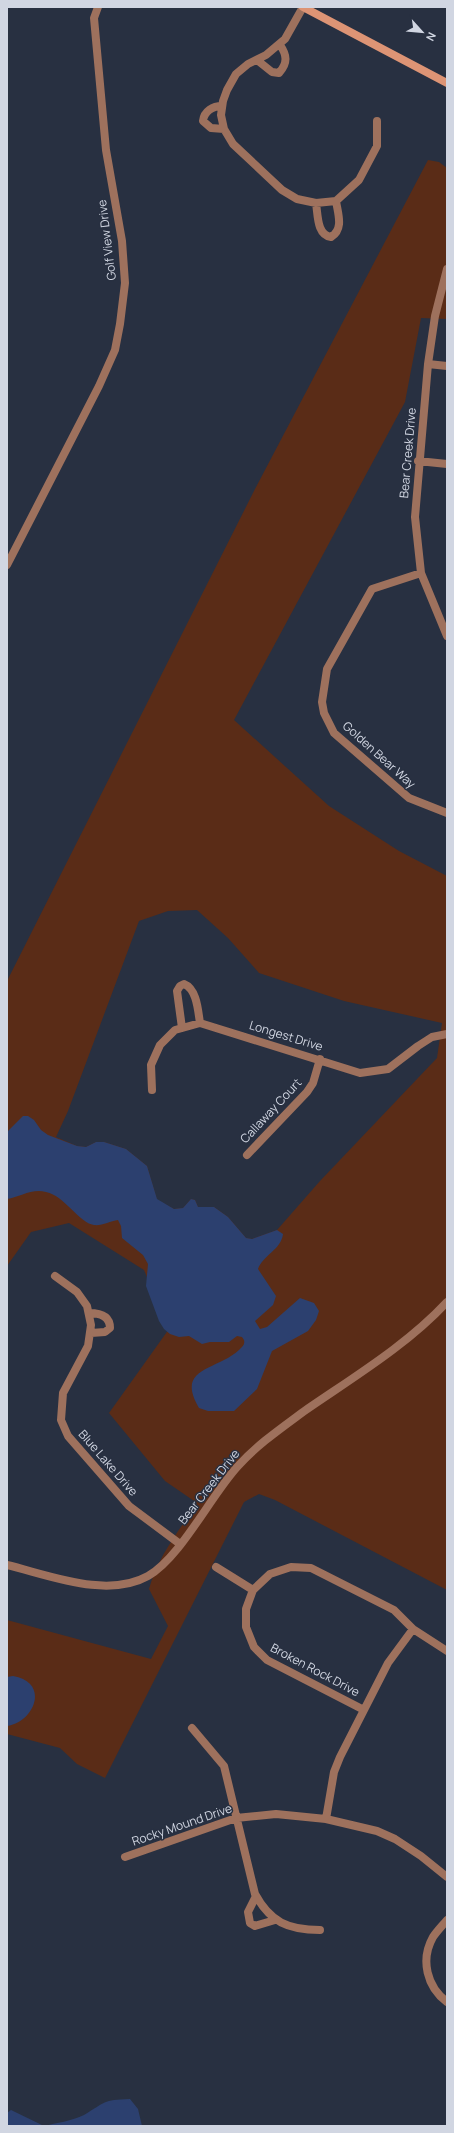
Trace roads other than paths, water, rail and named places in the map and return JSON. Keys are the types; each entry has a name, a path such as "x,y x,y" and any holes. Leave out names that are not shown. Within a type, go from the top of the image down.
{"street":[{"name":"Golf View Drive","path":"7,565 99,386 115,350 120,324 125,284 122,240 105,142 94,18 98,7"},
{"path":"377,121 377,146 359,180 336,200 316,203 297,199 282,190 233,144 224,129 221,115 227,90 236,74 248,64 280,45 303,7 447,83"},
{"path":"257,60 272,72 279,73 286,63 285,53 280,45"},
{"path":"222,106 208,110 203,121 211,128 224,129"},
{"path":"316,203 321,232 325,236 331,237 337,233 340,227 336,200"},
{"name":"Bear Creek Drive","path":"447,269 435,316 428,364 418,461 415,517 422,573 447,636"},
{"path":"428,364 447,366"},
{"path":"418,461 447,464"},
{"name":"Golden Bear Way","path":"422,573 372,589 327,669 322,702 334,734 409,798 447,813"},
{"path":"152,1090 151,1065 154,1054 160,1044 175,1030 200,1023 194,994 188,986 184,984 180,986 177,991 182,1028"},
{"name":"Longest Drive","path":"200,1023 320,1059 360,1073 388,1069 432,1037 447,1034"},
{"name":"Callaway Court","path":"247,1155 307,1092 313,1084 320,1059"},
{"name":"Blue Lake Drive","path":"55,1276 77,1292 87,1306 91,1333 88,1346 63,1393 61,1420 68,1436 129,1506 180,1544"},
{"name":"Bear Creek Drive","path":"7,1565 94,1586 122,1585 148,1576 168,1559 237,1466 268,1437 411,1336 447,1302"},
{"path":"89,1313 98,1313 107,1318 110,1323 110,1328 105,1332 91,1333"},
{"name":"Broken Rock Drive","path":"364,1710 267,1660 254,1646 246,1627 246,1609 253,1590 270,1574 291,1567 311,1568 394,1610 413,1629 447,1651"},
{"path":"216,1568 253,1590"},
{"path":"326,1819 334,1772 388,1663 413,1629"},
{"path":"192,1728 224,1766 256,1896 264,1910 275,1920 301,1930 320,1930"},
{"name":"Rocky Mound Drive","path":"125,1857 236,1818 276,1814 326,1819 377,1831 395,1839 421,1856 447,1877"},
{"path":"256,1896 248,1912 250,1922 255,1926 275,1920"},
{"path":"447,1920 433,1936 429,1946 427,1968 428,1977 434,1989 438,1995 447,2002"}],"water":[{"path":"23,1116 28,1116 34,1120 41,1130 48,1135 77,1146 86,1147 96,1142 104,1142 126,1149 147,1166 157,1199 174,1209 183,1208 191,1199 195,1200 198,1207 214,1207 228,1217 246,1238 252,1239 277,1230 283,1234 282,1240 260,1264 258,1269 276,1296 273,1305 255,1321 260,1329 267,1327 300,1298 314,1303 319,1311 316,1320 308,1331 272,1351 257,1389 234,1411 208,1411 199,1408 193,1395 192,1385 195,1377 201,1372 230,1357 239,1350 244,1344 244,1340 242,1337 237,1336 229,1342 210,1342 202,1344 189,1336 179,1337 170,1334 164,1329 159,1321 146,1286 148,1264 143,1255 122,1238 121,1226 118,1220 97,1225 88,1223 53,1194 41,1191 31,1192 7,1199 7,1132"},
{"path":"13,1676 25,1680 32,1686 35,1693 34,1702 31,1710 25,1717 17,1723 7,1726 7,1677"},
{"path":"130,2099 138,2109 142,2126 44,2126 79,2117 105,2102"},
{"path":"11,2110 44,2126 7,2126 7,2113"}]}
